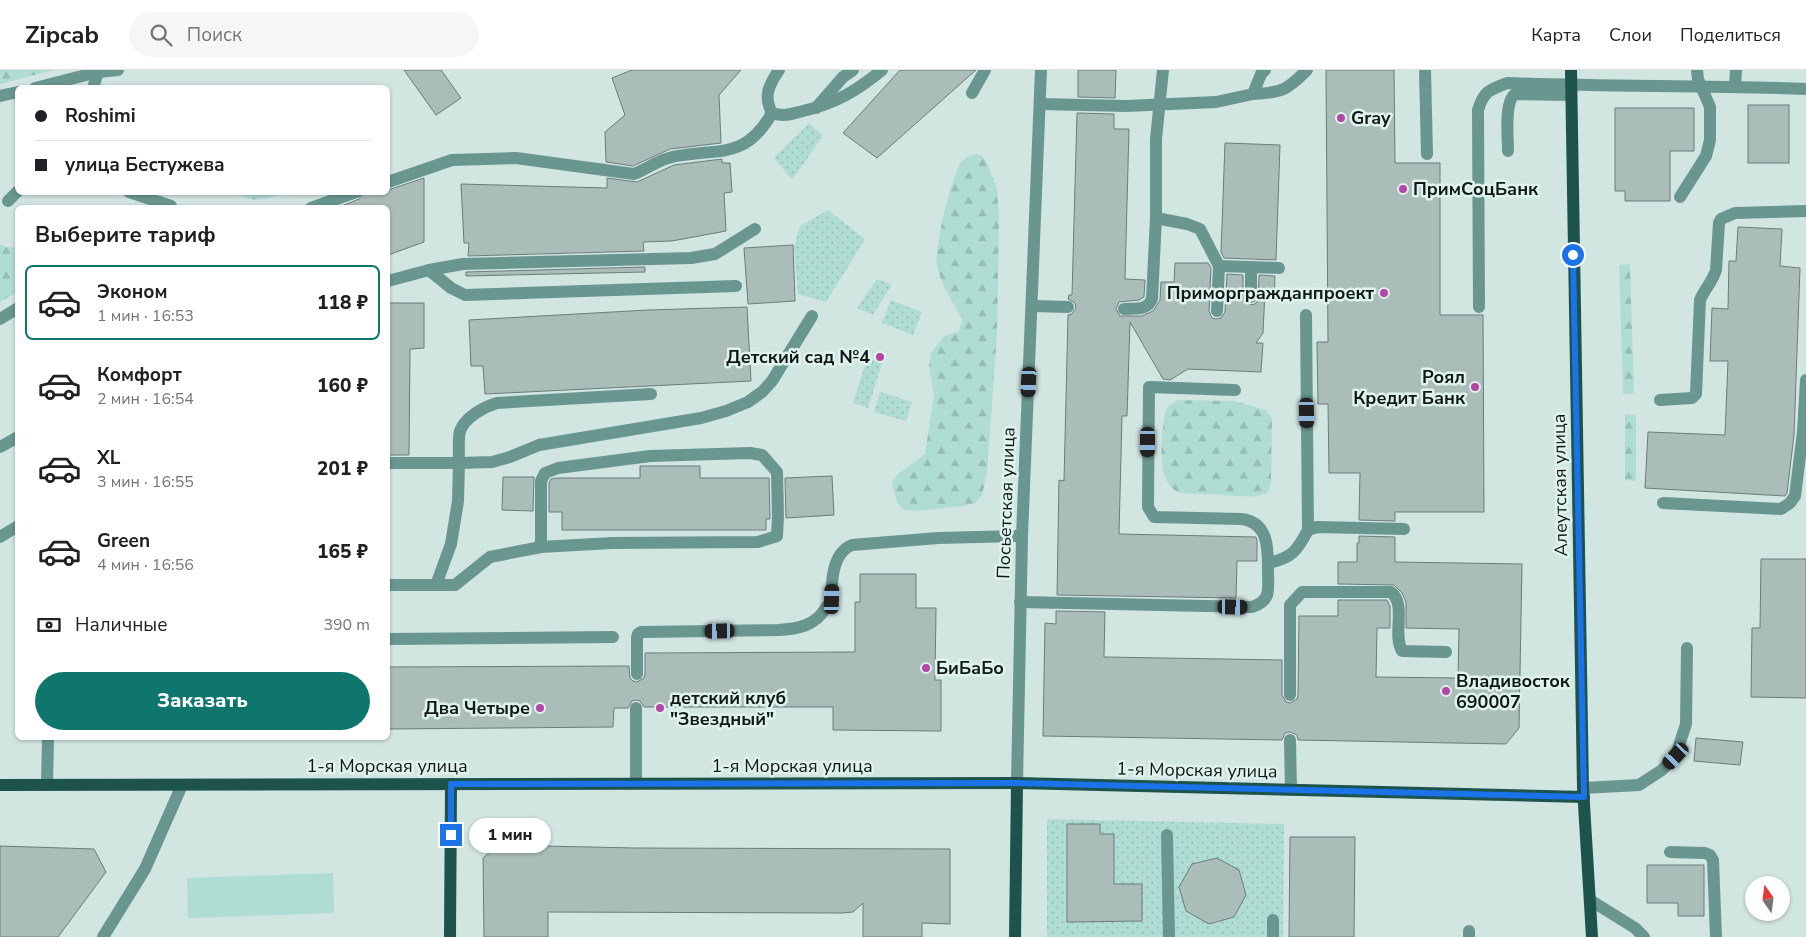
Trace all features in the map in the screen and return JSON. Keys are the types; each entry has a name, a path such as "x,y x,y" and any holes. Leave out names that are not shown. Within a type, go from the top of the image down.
{"main road":[{"name":"Алеутская улица","path":"1571,70 1584,792 1592,937"},
{"name":"1-я Морская улица","path":"0,785 1016,783 1291,790 1584,792"},
{"name":"Посьетская улица","path":"1015,937 1016,783"},
{"path":"450,937 451,784"}],"street":[{"path":"47,85 98,72 118,70"},
{"path":"779,70 767,93 767,103 772,112 782,116 834,103 882,70"},
{"path":"816,108 843,77 854,70"},
{"path":"972,94 985,70"},
{"name":"Посьетская улица","path":"1016,783 1022,536 1042,70"},
{"path":"1124,308 1145,308 1149,306 1152,299 1156,218 1156,139 1163,70"},
{"path":"1254,94 1261,74 1265,70"},
{"path":"1040,104 1126,106 1216,102 1254,94 1277,93 1293,85 1307,70"},
{"path":"1425,70 1427,154"},
{"path":"1680,197 1706,156 1710,140 1710,107 1702,88 1698,70"},
{"path":"1735,86 1736,70"},
{"path":"94,85 98,72"},
{"path":"1479,306 1478,110 1482,99 1488,90 1507,83 1570,90"},
{"path":"1508,151 1508,104 1515,94 1570,90 1735,86 1806,89"},
{"path":"0,96 15,93"},
{"path":"390,181 452,160 516,158 634,174 658,161 673,157 732,150 764,128 772,112"},
{"path":"8,201 15,194"},
{"path":"138,195 168,205"},
{"path":"319,205 347,195"},
{"path":"1660,400 1692,398 1696,394 1700,300 1705,288 1714,277 1716,270 1719,224 1721,219 1735,213 1806,211"},
{"path":"1156,218 1187,224 1200,230 1219,266 1217,311"},
{"path":"390,280 429,270 462,264 691,258 715,254 755,229"},
{"path":"1219,266 1279,268"},
{"path":"1251,268 1251,297"},
{"path":"429,270 452,288 465,294 736,286"},
{"path":"1033,306 1068,307"},
{"path":"0,319 15,310"},
{"path":"1268,564 1290,556 1299,547 1308,530 1306,315"},
{"path":"390,464 492,462 539,445 701,418 726,411 748,402 762,392 772,380 812,316"},
{"path":"1663,503 1781,508 1790,503 1794,496 1803,432 1806,380"},
{"path":"1020,602 1252,607 1262,602 1267,596 1268,544 1265,534 1254,523 1241,520 1154,517 1148,507 1149,387 1235,390"},
{"path":"436,585 451,544 458,501 460,431 470,419 487,406 497,403 651,394"},
{"path":"0,447 15,439"},
{"path":"390,585 455,585 490,557 542,547 612,543 758,542 769,540 777,536 777,472 762,455 750,453 650,456 558,468 545,473 541,481 542,547"},
{"path":"1308,530 1316,527 1404,529"},
{"path":"0,537 15,528"},
{"path":"637,674 637,638 641,632 778,630 795,629 813,623 823,613 832,599 832,576 838,557 846,548 852,545 938,538 1022,536"},
{"path":"1290,695 1290,605 1302,592 1390,592 1395,595 1398,602 1399,641 1402,651 1446,652"},
{"path":"390,639 612,638"},
{"path":"1584,792 1639,785 1662,770 1676,756 1686,724 1688,648"},
{"path":"636,708 636,783"},
{"path":"46,784 48,740"},
{"path":"1290,740 1291,790"},
{"path":"103,937 146,869 182,784"},
{"path":"1167,835 1169,937"},
{"path":"1670,852 1705,853 1710,855 1713,860 1716,937"},
{"path":"1590,900 1638,934"},
{"path":"1273,920 1273,937"}],"green space":[{"path":"0,70 54,70 0,84"},
{"path":"809,123 823,136 792,180 774,158"},
{"path":"976,154 982,156 987,163 997,189 999,221 997,334 987,472 982,495 975,503 916,511 904,510 897,503 892,482 899,473 925,454 934,395 929,367 931,353 944,336 959,331 962,320 944,286 937,265 938,244 944,214 952,184 960,164 967,157"},
{"path":"241,195 278,195 255,200"},
{"path":"828,210 865,239 826,302 798,294 794,247 800,226"},
{"path":"0,244 15,248 15,293 0,302"},
{"path":"1630,264 1634,393 1623,394 1619,265"},
{"path":"877,279 892,284 873,315 857,308"},
{"path":"891,300 922,312 913,335 882,323"},
{"path":"867,358 882,363 868,408 853,403"},
{"path":"880,392 912,402 906,421 874,412"},
{"path":"1178,400 1234,401 1266,410 1272,419 1271,482 1268,492 1257,496 1191,494 1176,491 1169,485 1162,464 1163,427 1167,407"},
{"path":"1625,414 1636,415 1636,481 1625,480"},
{"path":"1047,819 1284,824 1283,937 1047,937"},
{"path":"333,873 334,913 188,918 187,878"}],"building":[{"path":"404,70 441,70 461,98 436,115"},
{"path":"632,70 741,70 719,95 721,143 670,149 633,166 606,162 605,132 625,115 612,78"},
{"path":"900,70 976,70 877,158 843,133"},
{"path":"1078,70 1116,70 1115,98 1078,97"},
{"name":"Приморгражданпроект","path":"1326,70 1394,70 1395,163 1440,163 1440,315 1483,315 1484,512 1395,512 1395,521 1359,520 1360,473 1329,473 1328,404 1318,404 1317,342 1328,342"},
{"path":"1748,105 1789,105 1789,163 1748,163"},
{"path":"1615,108 1694,108 1694,151 1670,151 1670,201 1625,201 1625,191 1615,191"},
{"path":"1077,113 1114,114 1114,129 1129,129 1125,279 1145,280 1144,297 1139,300 1119,302 1116,309 1120,316 1142,316 1153,311 1160,300 1161,282 1174,282 1175,263 1208,263 1211,268 1209,311 1212,318 1216,319 1221,318 1225,312 1227,274 1243,275 1244,301 1251,305 1258,301 1259,275 1275,276 1274,298 1265,291 1263,333 1256,343 1263,343 1261,372 1188,369 1170,380 1163,379 1130,322 1127,416 1122,416 1119,534 1256,537 1257,561 1237,561 1236,598 1057,595 1059,480 1064,481 1068,315 1072,314 1076,308 1075,303 1068,299 1069,295 1072,295"},
{"path":"1225,143 1280,145 1276,260 1224,258 1221,252"},
{"path":"722,159 722,163 730,163 732,192 724,193 726,231 672,241 643,242 644,251 468,256 469,243 464,243 461,184 607,188 607,178 637,182 674,165"},
{"path":"424,178 424,242 390,254 390,205 344,205 359,199 362,195 390,195 390,189"},
{"path":"1738,227 1782,229 1780,266 1800,268 1794,435 1787,493 1785,496 1645,488 1648,432 1725,435 1728,361 1710,361 1712,308 1728,309 1729,261 1736,261"},
{"path":"793,245 795,301 748,304 744,248"},
{"path":"645,267 645,272 466,276 466,272"},
{"path":"390,303 424,303 424,348 410,349 409,455 390,455"},
{"path":"747,307 751,381 485,394 483,366 471,366 469,320 648,310"},
{"path":"640,466 700,466 700,478 769,478 770,519 766,519 766,530 562,530 562,512 549,512 549,483 551,479 640,478"},
{"path":"832,476 834,515 786,518 785,478"},
{"path":"503,477 534,477 533,511 502,510"},
{"path":"1359,536 1395,537 1395,562 1522,564 1519,728 1506,744 1298,740 1297,735 1290,732 1285,733 1282,740 1043,736 1045,623 1056,624 1056,611 1105,612 1104,657 1282,660 1282,695 1286,702 1290,703 1297,699 1298,695 1299,616 1338,616 1338,600 1387,600 1390,606 1390,628 1377,628 1376,677 1458,678 1459,629 1406,628 1406,602 1402,593 1394,585 1338,584 1338,562 1357,562"},
{"path":"1761,559 1806,559 1806,698 1751,697 1752,628 1760,628"},
{"path":"860,574 916,574 916,608 936,608 935,680 941,680 941,731 833,730 833,707 644,707 640,701 636,700 632,701 628,708 614,708 613,727 390,729 390,667 629,666 630,678 637,682 644,678 645,653 855,652 855,602 860,602"},
{"path":"1696,738 1743,742 1740,765 1694,761"},
{"path":"1067,824 1100,824 1100,834 1114,834 1114,884 1142,884 1142,921 1067,922"},
{"path":"1290,837 1355,837 1354,937 1289,937"},
{"path":"498,845 635,848 950,849 950,924 922,923 922,937 863,937 863,903 853,912 842,913 548,912 548,937 484,937 483,858"},
{"path":"0,846 94,849 106,872 58,937 0,937"},
{"path":"1217,858 1239,870 1246,895 1234,917 1209,924 1186,911 1179,887 1192,864"},
{"path":"1647,865 1704,865 1704,916 1678,916 1678,903 1647,903"}],"place":[{"name":"Gray","path":"1341,118"},
{"name":"ПримСоцБанк","path":"1403,189"},
{"name":"Приморгражданпроект","path":"1384,293"},
{"name":"Детский сад №4","path":"880,357"},
{"name":"Роял Кредит Банк","path":"1475,387"},
{"name":"БиБаБо","path":"926,668"},
{"name":"Владивосток 690007","path":"1446,691"},
{"name":"Два Четыре","path":"540,708"},
{"name":"детский клуб \"Звездный\"","path":"660,708"}],"route":[{"path":"451,835 451,784 1016,783 1584,797 1573,255"}]}
